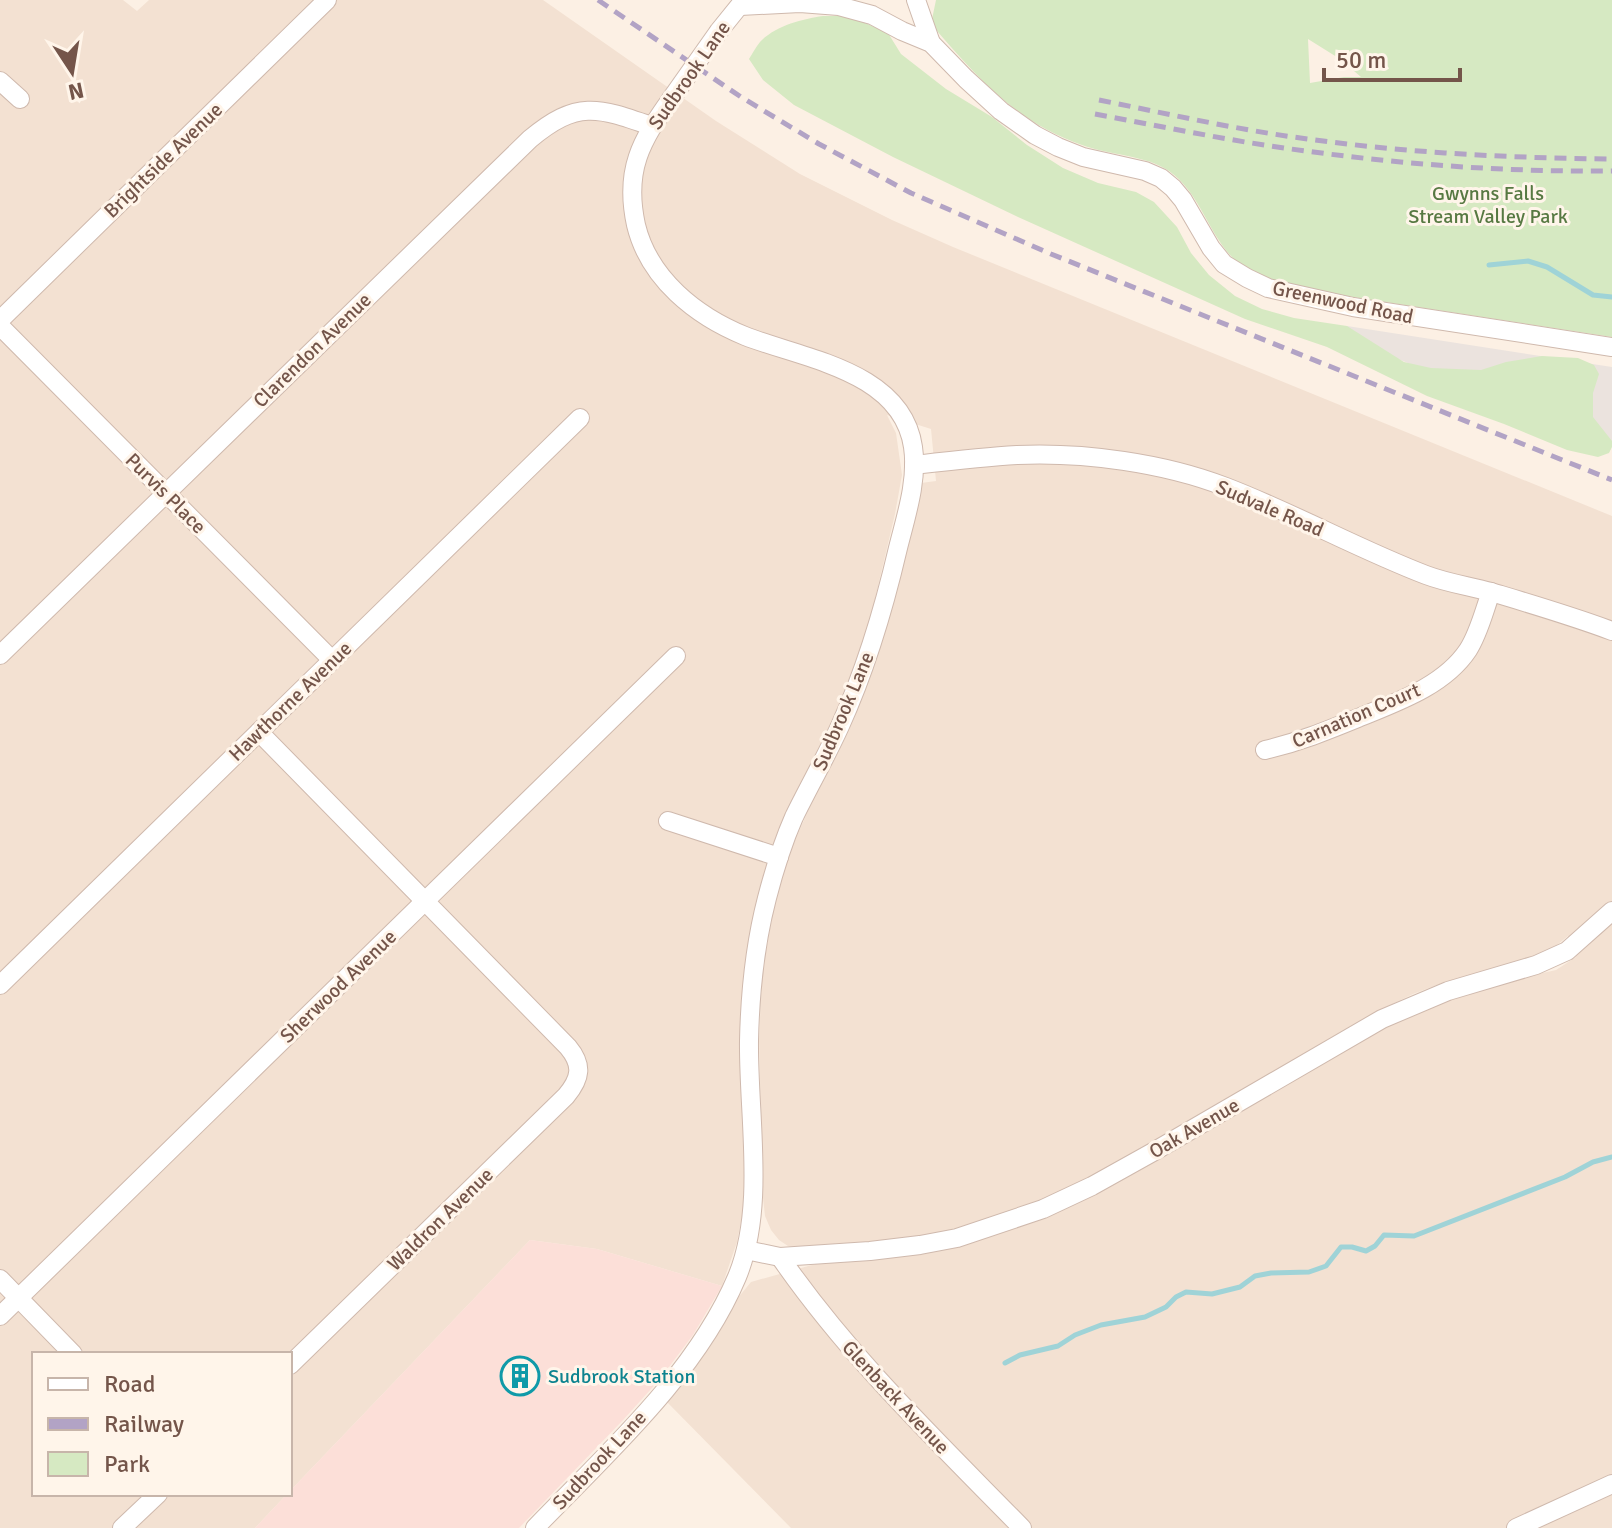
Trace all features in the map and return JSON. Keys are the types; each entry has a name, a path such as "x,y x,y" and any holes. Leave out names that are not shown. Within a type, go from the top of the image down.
{"street":[{"name":"Brightside Avenue","path":"0,323 327,0"},
{"path":"916,0 931,43"},
{"name":"Greenwood Road","path":"741,2 839,6 872,15 931,43 1001,111 1035,135 1083,157 1145,171 1161,178 1183,200 1224,264 1268,288 1353,307 1612,347"},
{"name":"Sudbrook Lane","path":"535,1528 688,1362 713,1326 738,1273 746,1250 752,1213 749,1042 753,971 765,907 793,819 842,722 867,656 906,519 914,465 913,443 907,423 897,406 880,391 833,366 744,335 690,305 671,288 655,267 637,229 633,207 635,163 641,145 651,126 741,2"},
{"path":"0,81 20,99"},
{"name":"Clarendon Avenue","path":"0,655 552,121 589,110 612,112 651,126"},
{"name":"Purvis Place","path":"0,323 332,660"},
{"name":"Hawthorne Avenue","path":"0,985 580,418"},
{"name":"Sudvale Road","path":"914,465 1021,455 1114,461 1167,469 1223,485 1432,577 1558,612 1612,631"},
{"name":"Carnation Court","path":"1265,750 1299,742 1420,691 1450,670 1467,651 1479,628 1491,592"},
{"name":"Sherwood Avenue","path":"0,1316 676,656"},
{"path":"259,732 426,901"},
{"path":"668,821 779,857"},
{"name":"Waldron Avenue","path":"292,1363 566,1096 578,1077 575,1055 426,901"},
{"name":"Oak Avenue","path":"746,1250 780,1257 920,1245 957,1238 1043,1209 1153,1152 1382,1019 1438,995 1536,965 1567,951 1612,911"},
{"name":"Glenback Avenue","path":"780,1257 802,1290 884,1387 1022,1528"},
{"path":"0,1279 71,1352"},
{"path":"1516,1528 1612,1484"},
{"path":"122,1528 156,1496"}],"shaded area":[{"path":"0,0 123,0 137,11 149,0 543,0 716,121 800,174 892,220 1612,516 1612,1528 791,1528 666,1401 706,1351 737,1299 751,1282 819,1263 922,1254 960,1246 1052,1214 1419,1009 1482,987 1556,970 1576,957 1568,936 1529,961 1445,982 1413,994 1376,1012 1089,1179 1039,1201 954,1229 917,1237 801,1248 788,1246 779,1240 765,1216 763,1198 759,1041 762,972 776,896 787,858 822,780 921,483 936,481 931,429 887,415 896,433 902,475 871,616 855,665 752,926 744,970 742,1009 743,1211 737,1242 722,1286 597,1249 530,1240 292,1489 292,1352 32,1352 32,1496 285,1496 255,1528 0,1528"},
{"path":"1347,326 1612,367 1612,445 1331,332"},
{"path":"530,1240 597,1249 722,1286 693,1335 660,1379 519,1528 255,1528 285,1496 292,1496 292,1489"}],"green space":[{"name":"Gwynns Falls Stream Valley Park","path":"936,0 1612,0 1612,337 1301,289 1254,272 1230,255 1188,189 1169,171 1138,158 1082,145 1036,124 981,79 931,24","holes":["1308,39 1361,77 1310,83"]},
{"path":"823,16 849,16 888,33 901,54 946,89 992,117 1063,168 1098,183 1136,192 1154,202 1177,227 1191,253 1209,275 1235,296 1262,309 1294,318 1347,326 1404,362 1431,368 1481,370 1542,356 1578,358 1594,365 1599,374 1593,393 1593,417 1612,441 1609,453 1598,457 1567,450 1427,396 1327,347 1245,319 1018,217 794,105 763,80 749,59 760,42 773,32 798,21"}],"waterway":[{"path":"1489,265 1528,261 1547,267 1593,295 1612,297"},
{"path":"1005,1363 1020,1355 1058,1346 1075,1335 1101,1325 1145,1317 1186,1292 1212,1294 1240,1287 1255,1276 1309,1272 1326,1266 1341,1247 1366,1251 1384,1235 1414,1236 1612,1157"}],"railway":[{"path":"598,0 741,97 819,144 911,193 1051,254 1612,480"},
{"path":"1099,100 1256,131 1346,144 1460,154 1612,159"},
{"path":"1095,114 1253,143 1382,160 1497,169 1612,171"}],"place":[{"name":"Sudbrook Station","path":"520,1376"}]}
